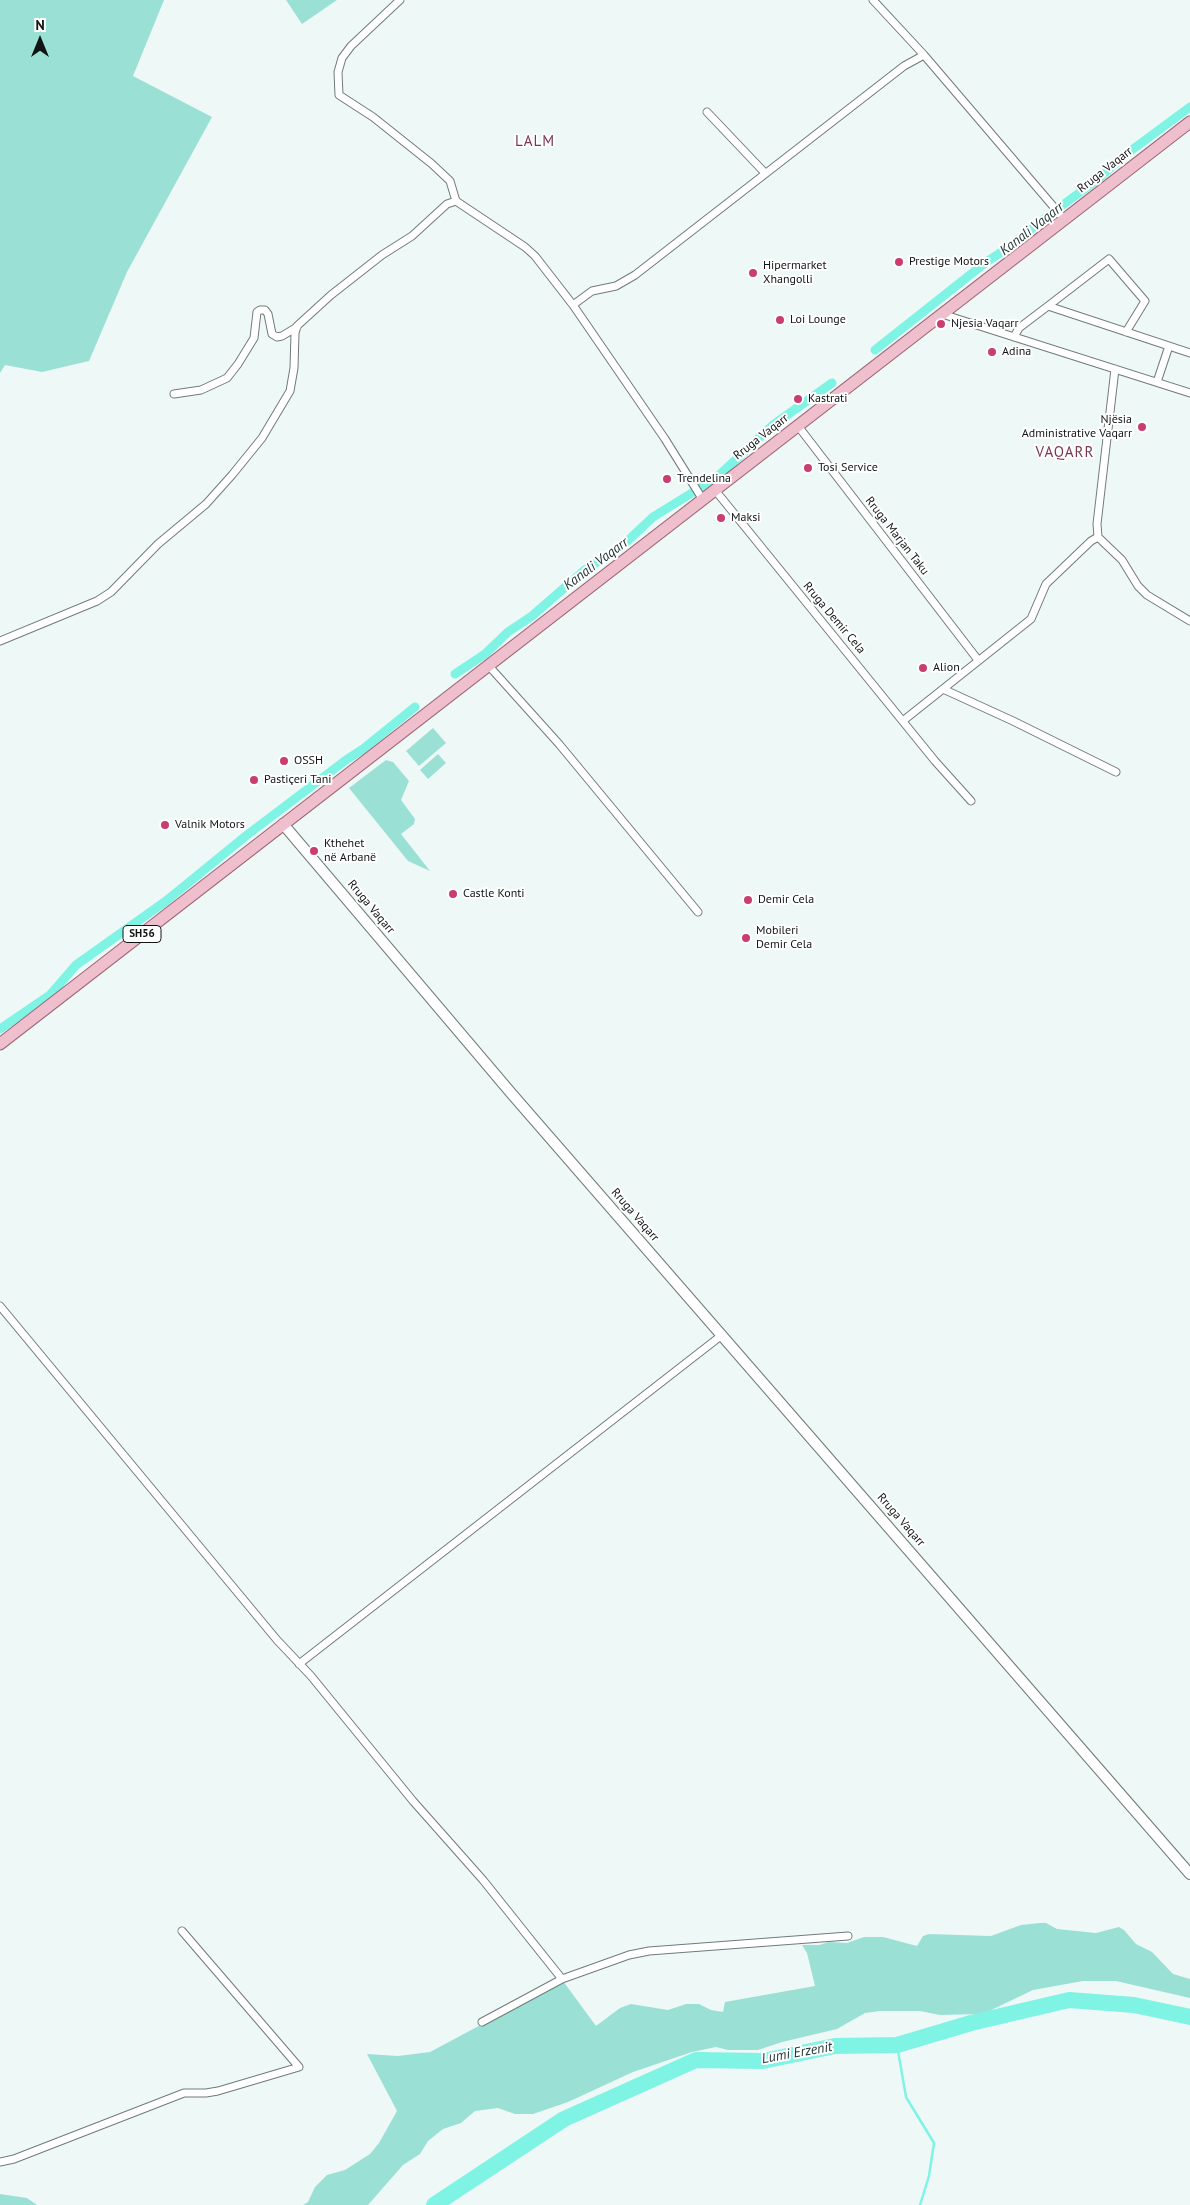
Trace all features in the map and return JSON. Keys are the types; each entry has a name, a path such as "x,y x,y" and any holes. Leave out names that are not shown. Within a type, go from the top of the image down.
{"main road":[{"name":"Rruga Vaqarr","path":"1190,122 1061,216 942,314 716,490 701,496 283,824 498,1077 1190,1874"},
{"name":"SH56","path":"0,1044 283,824"}],"street":[{"path":"400,0 351,46 342,58 338,72 340,95 373,117 432,164 450,181 456,201 525,247 535,256 573,305 665,439 701,496"},
{"path":"873,0 924,55 1061,216"},
{"path":"573,305 592,291 616,286 635,275 904,66 924,55"},
{"path":"707,112 765,173"},
{"path":"174,394 201,390 227,378 254,338 257,312 265,310 268,314 272,334 277,337 282,336 297,326 331,295 382,255 412,236 447,204 456,201"},
{"path":"1014,337 1019,328 1109,259 1145,301 1126,332"},
{"path":"1048,306 1190,353"},
{"path":"942,314 1190,393"},
{"path":"0,641 90,604 111,592 158,544 220,488 262,438 290,391 294,368 297,326"},
{"path":"1157,382 1169,346"},
{"path":"1115,369 1097,524 1098,537 1122,560 1138,586 1147,595 1190,621"},
{"name":"Rruga Marjan Taku","path":"798,426 978,660"},
{"name":"Rruga Demir Cela","path":"716,490 904,720 935,761 971,801"},
{"path":"904,720 1031,619 1046,584 1091,541 1098,537"},
{"path":"488,665 559,744 698,912"},
{"path":"942,689 1013,721 1116,772"},
{"path":"0,1306 277,1640 483,1880 562,1979"},
{"path":"299,1664 722,1335"},
{"path":"0,2162 14,2159 184,2093 218,2091 299,2067 182,1931"},
{"path":"482,2022 562,1979 629,1955 649,1951 848,1936"}],"green space":[{"path":"0,0 164,0 133,76 212,117 127,272 89,361 42,372 5,365 0,373"},
{"path":"286,0 337,0 302,24"},
{"path":"433,728 446,743 419,766 406,751"},
{"path":"438,754 446,763 428,779 420,770"},
{"path":"386,760 393,762 409,781 401,800 415,819 414,824 401,834 430,871 408,861 349,788"},
{"path":"1046,1923 1057,1929 1096,1933 1119,1927 1136,1944 1152,1952 1173,1974 1190,1979 1190,1998 1116,1981 1083,1981 1033,1990 983,2014 940,2015 920,2011 880,2011 865,2013 837,2029 782,2042 758,2050 728,2050 716,2047 692,2052 633,2072 568,2102 533,2114 515,2114 498,2108 475,2111 461,2123 443,2129 428,2141 420,2154 403,2165 368,2205 303,2205 308,2202 315,2187 327,2175 345,2170 370,2154 379,2143 397,2111 367,2054 398,2056 430,2052 563,1981 596,2026 620,2008 631,2004 668,2010 686,2004 699,2004 711,2010 723,2012 725,2002 815,1986 807,1953 802,1945 819,1945 829,1942 847,1943 864,1937 883,1937 917,1946 923,1936 929,1934 991,1936 1021,1925"},
{"path":"0,2194 27,2198 37,2205 0,2205"}],"waterway":[{"name":"Kanali Vaqarr","path":"875,350 985,263 1012,245 1098,179 1125,155 1190,107"},
{"name":"Kanali Vaqarr","path":"455,674 485,654 508,632 532,616 586,569 620,548 653,517 716,478 773,425 832,383"},
{"path":"0,1029 50,995 76,965 166,901 247,835 363,749 415,707"},
{"name":"Lumi Erzenit","path":"434,2205 564,2119 696,2060 763,2061 835,2046 897,2045 971,2023 1069,2000 1134,2005 1190,2017"},
{"path":"897,2045 906,2097 934,2143 929,2176 920,2205"}],"place":[{"name":"Prestige Motors","path":"899,262"},
{"name":"Hipermarket Xhangolli","path":"753,273"},
{"name":"Loi Lounge","path":"780,320"},
{"name":"Njesia Vaqarr","path":"941,324"},
{"name":"Adina","path":"992,352"},
{"name":"Kastrati","path":"798,399"},
{"name":"Njësia Administrative Vaqarr","path":"1142,427"},
{"name":"Tosi Service","path":"808,468"},
{"name":"Trendelina","path":"667,479"},
{"name":"Maksi","path":"721,518"},
{"name":"Alion","path":"923,668"},
{"name":"OSSH","path":"284,761"},
{"name":"Pastiçeri Tani","path":"254,780"},
{"name":"Valnik Motors","path":"165,825"},
{"name":"Kthehet në Arbanë","path":"314,851"},
{"name":"Castle Konti","path":"453,894"},
{"name":"Demir Cela","path":"748,900"},
{"name":"Mobileri Demir Cela","path":"746,938"}],"district":[{"name":"LALM","path":"535,142"},
{"name":"VAQARR","path":"1065,453"}]}
